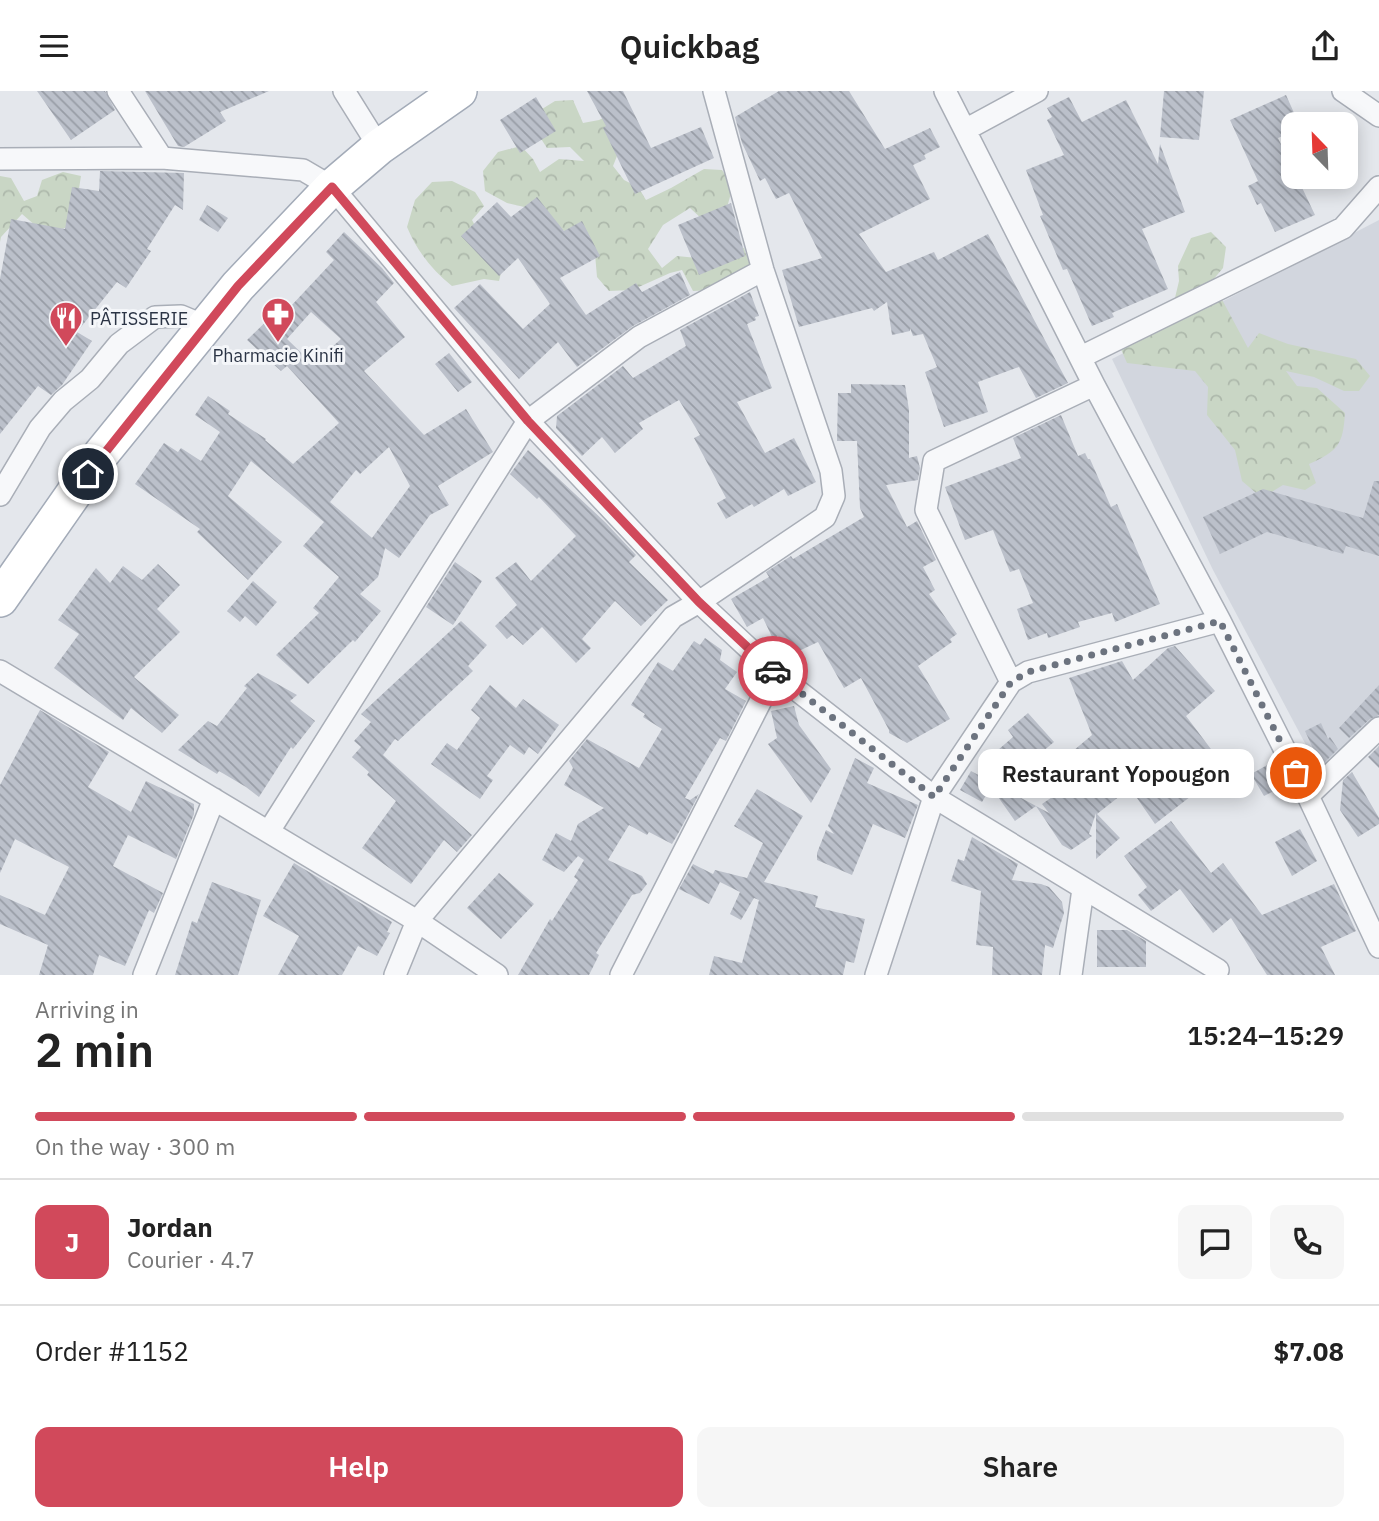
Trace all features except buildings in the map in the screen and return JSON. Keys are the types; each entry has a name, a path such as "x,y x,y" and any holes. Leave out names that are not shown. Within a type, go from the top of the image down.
{"main road":[{"path":"0,599 102,453 238,286 332,187 445,95"}],"street":[{"path":"118,91 162,158"},
{"path":"344,91 379,147"},
{"path":"395,975 417,921 673,617 825,517 834,496 831,471 763,269 714,91"},
{"path":"946,91 1094,385 1220,621 1308,796 1379,947"},
{"path":"965,130 1037,91"},
{"path":"1343,91 1379,117"},
{"path":"0,159 162,158 303,170 332,187 528,421 699,602 775,673 934,797 1218,969"},
{"path":"1081,357 1343,227 1379,187"},
{"path":"269,831 528,421 639,337 763,269"},
{"path":"0,495 40,428 63,401 90,379 119,344 156,317 181,316 205,326"},
{"path":"1011,682 926,510 934,461 1094,385"},
{"path":"876,975 934,797 1011,682 1028,672 1220,621"},
{"path":"0,671 417,921 497,975"},
{"path":"621,975 775,673"},
{"path":"1308,796 1379,728"},
{"path":"144,975 214,799"},
{"path":"1071,975 1083,889"}],"shaded area":[{"path":"1379,220 1379,720 1323,777 1213,570 1112,359"}],"green space":[{"path":"573,100 583,123 609,115 619,151 613,166 624,180 638,187 646,200 704,169 722,170 733,186 726,211 702,219 690,208 663,225 648,249 662,268 677,256 697,258 729,247 744,248 750,265 712,290 693,291 682,270 632,290 609,291 597,277 595,254 578,239 533,209 507,203 485,191 483,171 498,152 521,146 540,172 559,159 584,161 570,147 547,148 534,128 534,114 555,101"},
{"path":"63,172 81,176 73,226 44,233 22,214 1,237 0,242 0,176 11,178 24,201 37,196 42,180"},
{"path":"452,181 475,192 484,206 472,220 486,246 505,257 499,281 484,279 452,286 426,259 411,236 407,227 415,200 432,182"},
{"path":"1211,232 1226,247 1223,268 1212,281 1248,348 1259,333 1288,344 1356,359 1370,376 1359,391 1344,391 1314,377 1286,371 1297,386 1317,388 1345,413 1343,433 1337,446 1327,455 1309,464 1316,483 1305,490 1283,485 1262,498 1242,481 1235,450 1207,415 1208,387 1195,371 1127,363 1120,347 1174,302 1179,281 1178,266 1191,238"}],"way so far":[{"path":"773,671 934,797 1011,682 1028,672 1220,621 1296,773"}],"place":[{"name":"Pharmacie Kinifi","path":"278,344"},
{"name":"PÂTISSERIE","path":"66,348"},
{"name":"Restaurant Yopougon","path":"1296,773"}],"route":[{"path":"88,474 102,453 238,286 332,187 528,421 699,602 773,671"}]}
